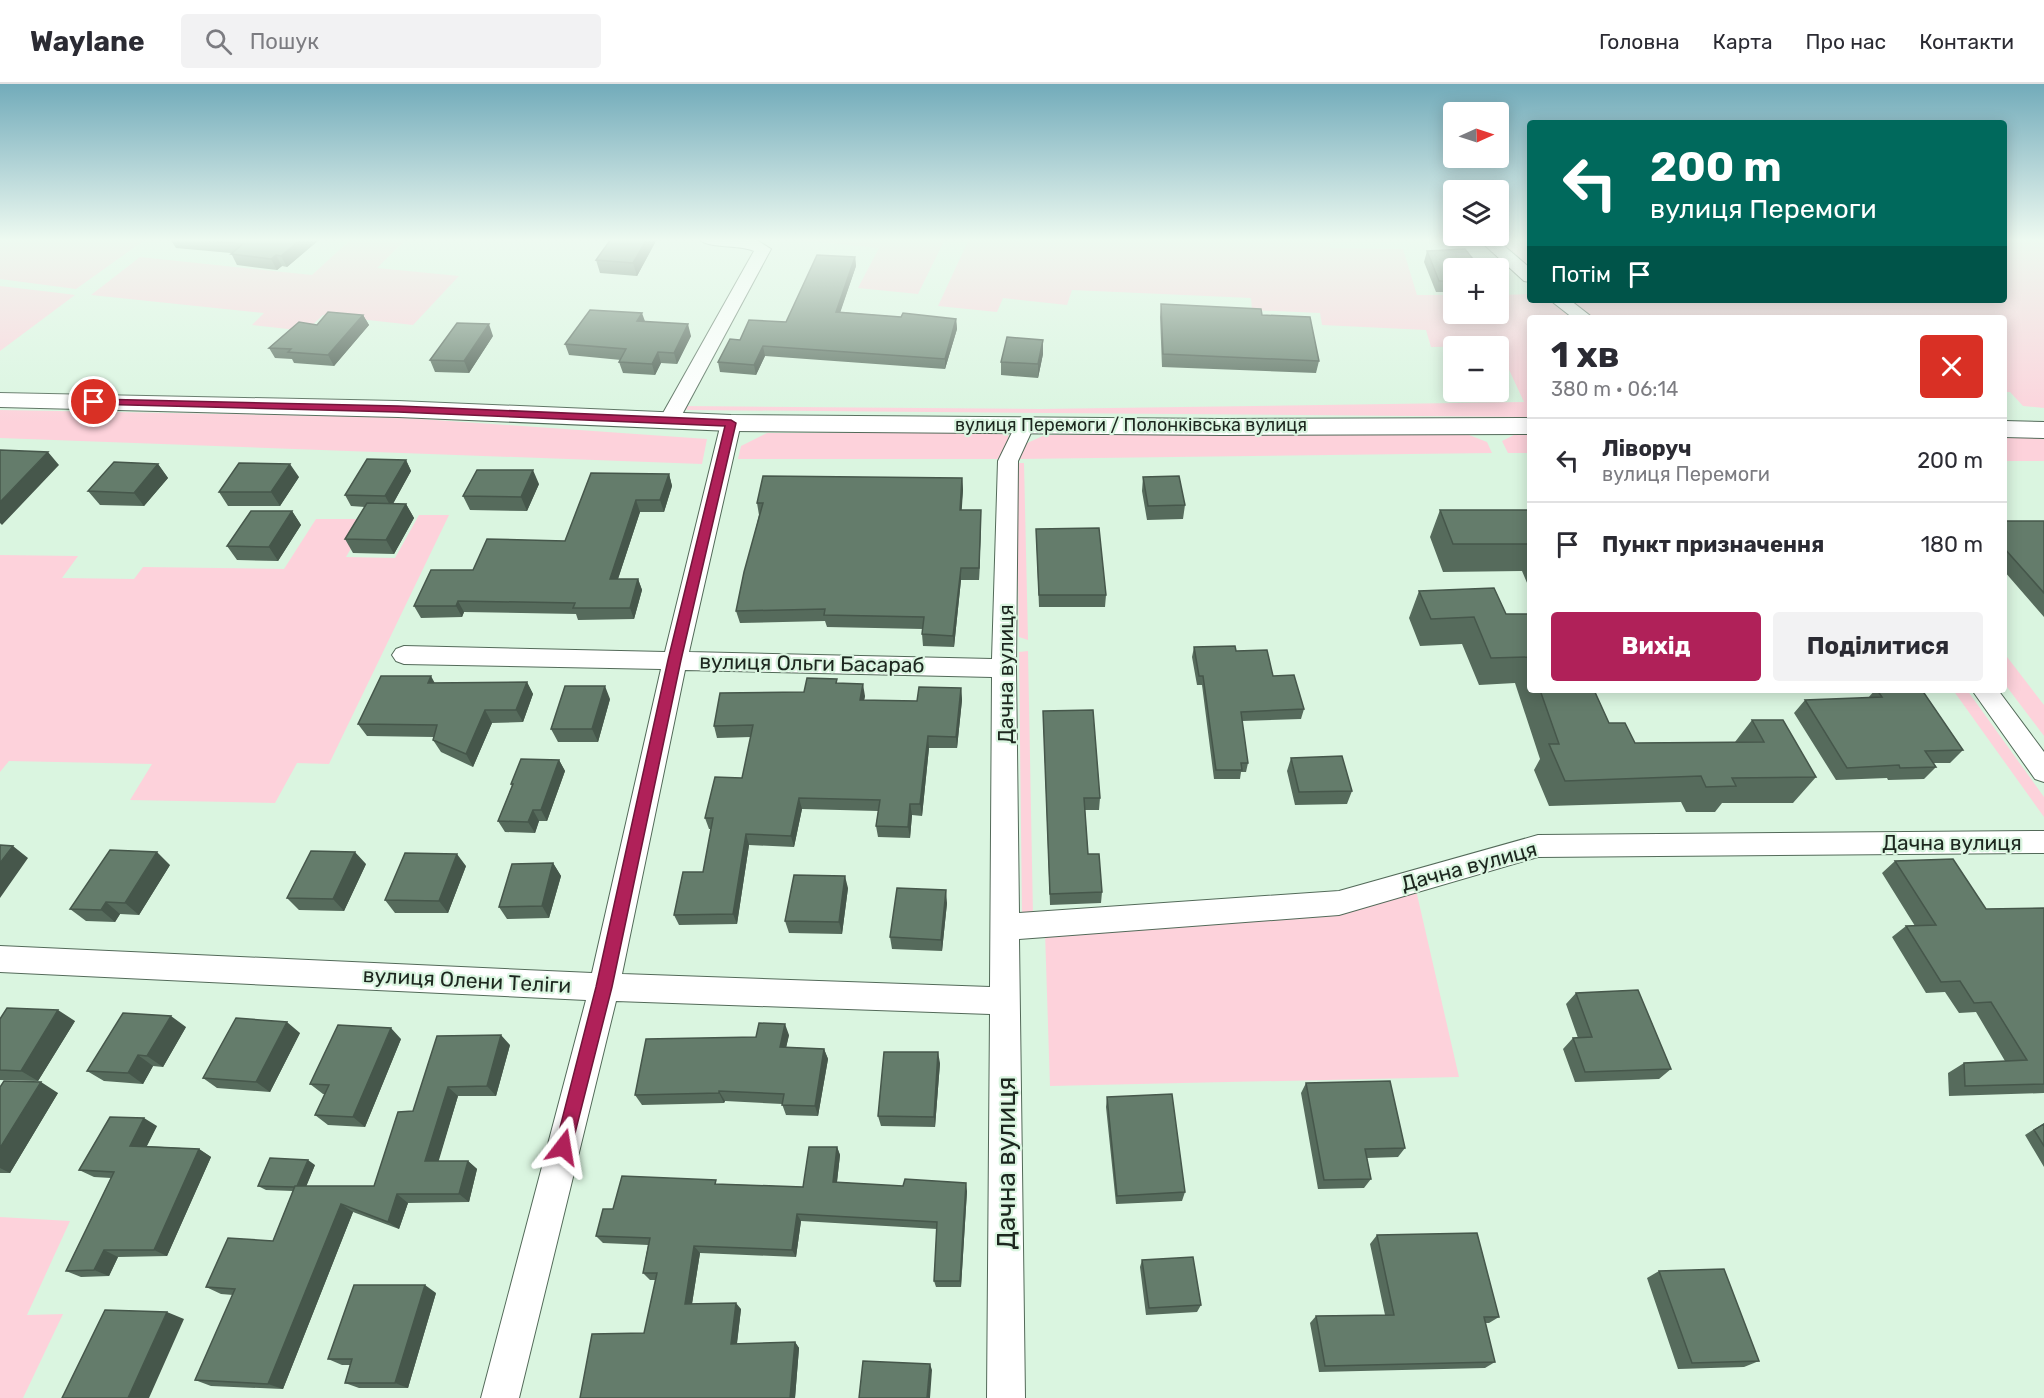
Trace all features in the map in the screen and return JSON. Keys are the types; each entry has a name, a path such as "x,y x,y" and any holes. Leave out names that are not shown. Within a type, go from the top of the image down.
{"main road":[{"name":"вулиця Перемоги / Полонківська вулиця","path":"0,400 398,409 668,422 1025,424 1222,428 1527,426"},
{"path":"2007,429 2044,430"}],"street":[{"path":"668,422 736,300"},
{"path":"1563,303 1580,315"},
{"path":"500,1398 604,987 675,660 731,423"},
{"name":"Дачна вулиця","path":"1006,1398 1004,668 1008,461 1025,424"},
{"name":"вулиця Ольги Басараб","path":"404,656 1004,668"},
{"path":"1986,693 2044,772"},
{"name":"Дачна вулиця","path":"1005,927 1339,903 1538,846 2044,842"},
{"name":"вулиця Олени Теліги","path":"0,959 604,987 1006,1001"}],"shaded area":[{"path":"0,300 68,300 0,351"},
{"path":"142,300 436,300 413,325 323,315 306,331 252,325 264,313"},
{"path":"941,300 1002,300 997,312 938,306"},
{"path":"1024,300 1069,300 1067,305"},
{"path":"1251,300 1443,300 1443,324 1509,324 1509,300 1552,303 1570,315 1527,315 1527,417 687,410 685,406 1040,409 1524,402 1509,370 1509,336 1443,336 1443,347 1431,347 1426,330 1322,325 1320,313 1252,310"},
{"path":"2007,300 2044,300 2044,408 2023,406 2010,392 2007,392 2007,315 1586,315 1570,303 2007,303"},
{"path":"0,410 392,417 707,439 702,464 0,438"},
{"path":"767,433 1008,433 1009,443 1001,459 738,459 741,446"},
{"path":"1464,433 1487,442 1492,453 1018,459 1025,444 1045,435"},
{"path":"1516,434 1527,434 1527,453 1508,453 1502,441"},
{"path":"2007,438 2044,438 2044,461 2007,461"},
{"path":"1016,463 1024,463 1028,640 1019,637"},
{"path":"419,515 449,515 329,764 297,763 275,803 130,800 152,764 9,761 0,772 0,555 78,556 62,578 134,579 143,567 284,569 316,519 368,519 346,557 395,558"},
{"path":"1028,651 1033,916 1022,916 1019,652"},
{"path":"2007,657 2044,705 2044,736 2007,687"},
{"path":"1955,693 1969,693 2044,797 2044,817"},
{"path":"1416,890 1459,1077 1050,1086 1045,932"},
{"path":"0,1217 70,1221 27,1315 63,1314 23,1398 0,1398"}],"building":[{"path":"796,300 840,300 836,312 901,317 903,313 956,319 945,359 763,346 754,365 718,362 730,339 740,340 749,320 786,322"},
{"path":"1161,304 1261,309 1262,315 1310,317 1319,361 1163,354"},
{"path":"590,310 642,313 637,321 688,324 674,353 658,352 652,364 619,362 626,349 565,344"},
{"path":"328,312 363,315 328,355 269,348 299,322 317,325"},
{"path":"457,323 489,324 464,361 430,360"},
{"path":"1007,337 1043,340 1038,364 1001,362"},
{"path":"0,450 48,452 0,502"},
{"path":"367,459 406,460 385,496 345,495"},
{"path":"114,462 158,464 134,493 88,491"},
{"path":"239,463 290,464 271,492 219,492"},
{"path":"477,470 533,470 521,497 463,496"},
{"path":"591,473 669,474 660,500 636,500 610,579 638,579 630,608 573,608 575,603 458,601 456,606 414,606 431,570 473,570 487,539 565,541"},
{"path":"763,476 962,478 960,510 981,510 979,568 961,568 953,636 922,634 924,617 824,615 825,609 736,611 763,503 757,503"},
{"path":"1179,476 1185,505 1148,506 1143,477"},
{"path":"367,503 406,504 386,540 345,539"},
{"path":"1440,510 1527,510 1527,544 1453,544"},
{"path":"251,511 292,511 269,547 227,546"},
{"path":"2007,521 2044,521 2044,593 2007,551"},
{"path":"1099,528 1106,595 1039,595 1036,529"},
{"path":"1494,588 1506,614 1527,614 1527,657 1491,658 1474,617 1431,619 1419,591"},
{"path":"1235,646 1236,651 1267,650 1273,676 1294,675 1304,709 1241,712 1248,763 1241,763 1242,770 1216,770 1203,676 1199,676 1194,647"},
{"path":"381,676 431,676 428,683 527,682 516,710 485,710 466,754 433,740 437,725 358,724"},
{"path":"807,678 837,679 836,683 863,684 860,700 917,701 919,687 961,688 956,737 928,736 920,804 910,804 908,827 876,826 880,800 799,798 791,836 746,834 733,914 674,915 683,872 703,872 713,818 705,818 715,777 742,778 753,725 714,726 720,693 804,692"},
{"path":"565,686 605,686 592,729 551,729"},
{"path":"1541,693 1595,693 1609,723 1625,723 1635,743 1764,742 1752,720 1783,720 1816,777 1732,778 1736,786 1706,787 1701,776 1565,781 1549,744 1559,744"},
{"path":"1879,693 1924,693 1963,750 1925,751 1936,767 1900,768 1899,765 1847,768 1805,700 1882,697"},
{"path":"1093,710 1100,798 1084,798 1088,854 1099,854 1102,892 1050,894 1043,711"},
{"path":"1342,756 1352,791 1299,792 1291,758"},
{"path":"521,759 559,760 541,810 533,810 528,822 498,821 513,784 511,784"},
{"path":"0,845 13,846 0,863"},
{"path":"110,850 157,852 125,903 106,902 101,910 70,909"},
{"path":"311,851 355,852 333,899 287,898"},
{"path":"405,853 457,854 439,901 385,900"},
{"path":"1953,859 1986,909 2044,908 2044,1084 1965,1086 1964,1063 2027,1060 1991,1002 1974,1003 1960,981 1941,982 1906,926 1936,925 1895,861"},
{"path":"553,863 542,906 499,907 512,864"},
{"path":"794,875 845,876 839,922 785,921"},
{"path":"897,888 946,890 941,940 890,937"},
{"path":"1638,990 1671,1069 1585,1072 1573,1038 1592,1037 1576,993"},
{"path":"7,1008 58,1010 21,1071 0,1070 0,1019"},
{"path":"123,1013 171,1016 147,1056 138,1055 128,1073 87,1071"},
{"path":"236,1018 287,1022 256,1082 203,1078"},
{"path":"759,1023 785,1024 780,1047 824,1049 815,1106 782,1105 784,1094 719,1091 719,1093 635,1095 646,1039 756,1037"},
{"path":"338,1025 391,1028 353,1117 315,1115 329,1085 310,1084"},
{"path":"501,1035 487,1086 448,1087 425,1161 468,1161 459,1194 397,1194 388,1222 341,1204 268,1384 195,1380 235,1289 206,1287 228,1238 273,1241 295,1186 374,1186 398,1112 413,1111 437,1036"},
{"path":"884,1052 938,1052 934,1117 878,1116"},
{"path":"4,1081 41,1082 0,1148 0,1087"},
{"path":"1390,1081 1405,1148 1365,1149 1371,1179 1324,1180 1306,1083"},
{"path":"1172,1094 1185,1192 1117,1196 1107,1097"},
{"path":"110,1117 144,1118 130,1146 199,1149 154,1250 104,1250 94,1270 66,1271 114,1172 79,1170"},
{"path":"2044,1124 2044,1146 2034,1130"},
{"path":"809,1147 837,1147 833,1182 903,1186 905,1179 966,1183 960,1281 934,1281 937,1222 797,1214 792,1250 694,1246 685,1304 736,1303 731,1344 795,1342 790,1398 580,1398 592,1334 644,1333 657,1273 643,1273 650,1238 596,1236 603,1209 613,1209 622,1176 716,1180 715,1184 803,1187"},
{"path":"270,1158 308,1160 297,1186 258,1186"},
{"path":"1477,1233 1499,1317 1484,1317 1495,1362 1325,1366 1316,1316 1394,1315 1377,1235"},
{"path":"1193,1257 1201,1305 1149,1308 1142,1260"},
{"path":"1724,1269 1759,1361 1692,1363 1659,1271"},
{"path":"354,1285 425,1285 395,1383 345,1383 352,1359 328,1359"},
{"path":"105,1310 167,1312 128,1398 62,1398"},
{"path":"863,1361 930,1364 927,1398 859,1398"}],"route":[{"path":"94,402 398,409 731,423 675,660 604,987 563,1147"}]}
